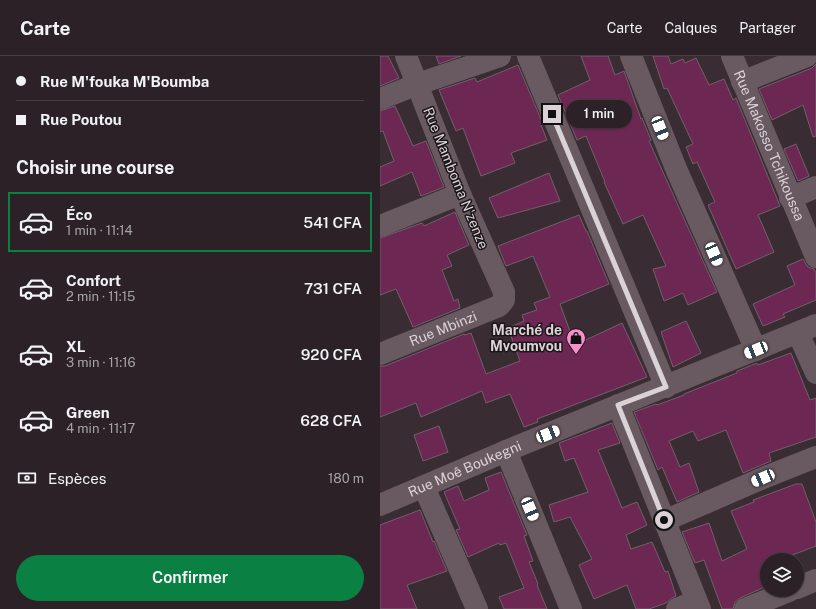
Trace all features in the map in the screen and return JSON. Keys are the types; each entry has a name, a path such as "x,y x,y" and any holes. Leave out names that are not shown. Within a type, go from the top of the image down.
{"street":[{"name":"Rue Mamboma N'zenze","path":"406,56 460,194 504,292 504,300"},
{"path":"380,99 418,84 500,56"},
{"path":"528,56 666,387"},
{"path":"631,56 677,171 756,350"},
{"name":"Rue Makosso Tchikoussa","path":"732,56 790,198 816,257"},
{"path":"742,82 807,56"},
{"path":"790,198 816,187"},
{"path":"380,226 460,194"},
{"name":"Rue Mbinzi","path":"380,354 499,306 504,300"},
{"path":"807,329 816,373"},
{"name":"Rue Moê Boukegni","path":"380,505 618,405 666,387 807,329"},
{"path":"618,405 698,605 677,609"},
{"path":"506,452 571,609"},
{"path":"664,520 816,457"},
{"path":"424,487 477,609"},
{"path":"804,585 816,580"},
{"path":"745,609 774,597"}],"building":[{"path":"380,56 388,56 399,78 380,86"},
{"path":"436,56 461,56 439,64"},
{"path":"581,56 608,56 615,75 624,71 641,119 642,118 651,140 649,141 717,292 688,305 683,293 664,301 653,269 666,266 643,215 623,224 604,182 586,136 577,140 558,95 590,80"},
{"path":"653,56 668,56 671,64 683,59 685,63 696,58 709,85 724,79 733,100 736,98 780,206 758,215 774,252 736,269 708,205 715,202 697,162 693,164 686,147 693,144 667,88 664,89"},
{"path":"816,64 816,136 813,137 803,105 772,120 759,89 812,68"},
{"path":"518,65 543,124 541,125 547,140 511,153 515,163 481,176 463,128 456,131 439,90 475,78 477,82"},
{"path":"395,106 413,146 426,141 444,187 421,196 412,172 380,186 380,167 394,161 383,131 380,132 380,111"},
{"path":"796,144 809,176 798,181 784,149"},
{"path":"549,173 560,201 498,218 489,198"},
{"path":"455,212 469,245 447,255 452,266 442,270 454,301 458,299 460,308 413,327 396,289 380,295 380,238 422,223 424,226"},
{"path":"579,215 609,284 560,304 575,345 622,323 647,377 537,419 538,422 524,427 510,394 486,403 482,391 421,417 416,403 380,417 380,366 385,366 464,334 471,333 486,374 520,361 508,328 524,321 522,315 537,310 534,303 550,297 533,256 506,266 498,246"},
{"path":"803,259 808,267 814,269 816,273 816,300 783,314 785,317 763,326 753,304 795,285 787,266"},
{"path":"686,321 701,353 673,367 661,332"},
{"path":"791,353 810,400 816,398 816,437 769,453 771,461 743,473 726,430 698,441 693,431 669,441 680,467 689,463 699,492 677,502 662,467 658,470 634,412 684,395 757,363 758,365"},
{"path":"612,423 620,443 598,450 622,508 637,502 647,525 626,535 631,549 652,542 665,572 668,571 676,596 666,603 649,609 636,609 627,585 594,599 579,565 592,559 570,517 554,522 549,505 588,492 574,458 565,461 559,443"},
{"path":"439,426 448,452 423,461 414,435"},
{"path":"501,472 527,535 524,536 533,561 529,562 547,609 504,609 499,597 524,588 506,543 500,545 499,543 468,557 456,530 460,529 444,492 458,486 464,501 489,490 485,478"},
{"path":"796,484 802,484 816,522 816,546 798,553 760,553 760,589 740,598 735,602 733,609 722,609 704,560 695,563 682,532 709,523 722,561 747,549 731,511 754,502 753,500"},
{"path":"420,510 447,571 407,585 417,609 380,609 380,525"}],"place":[{"name":"Marché de Mvoumvou","path":"576,355"}],"route":[{"path":"552,114 666,387 618,405 664,520"}]}
